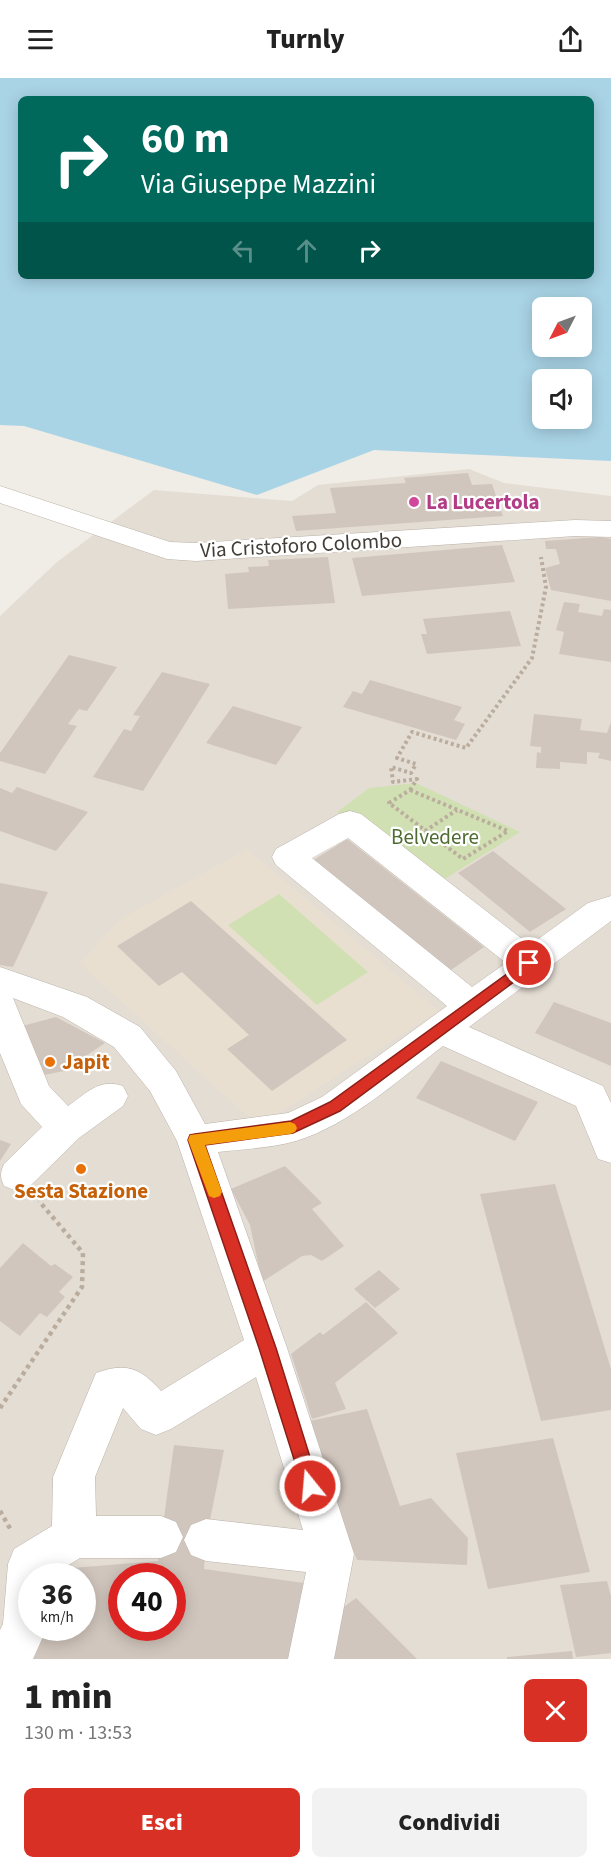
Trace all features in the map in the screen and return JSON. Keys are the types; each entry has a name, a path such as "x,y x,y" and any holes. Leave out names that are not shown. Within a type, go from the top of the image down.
{"street":[{"name":"Via Cristoforo Colombo","path":"0,494 167,550 196,552 536,530 575,528 611,530"},
{"path":"471,1006 288,857 350,822 529,963"},
{"path":"195,1140 293,1127 335,1107 529,963 600,912 611,908"},
{"path":"0,980 75,1006 127,1037 163,1081 195,1140 267,1348 332,1554 311,1659"},
{"path":"0,1007 34,1094 66,1127"},
{"path":"439,1029 590,1096 611,1148"},
{"path":"17,1175 66,1127 110,1096"},
{"path":"74,1536 74,1477 111,1386 131,1387 156,1416 267,1348"},
{"path":"9,1659 25,1628 30,1564 74,1536 161,1537"},
{"path":"206,1540 332,1554"}],"path":[{"path":"410,790 508,831 463,859 389,803 410,790 417,779 393,782 391,767 411,773 416,764 397,758 412,732 466,748 532,658 546,587 536,530"},
{"path":"425,831 458,810"},
{"path":"0,1408 82,1287 83,1253 17,1175"}],"shaded area":[{"path":"469,469 504,483 611,496 611,1659 0,1659 0,616 57,562 154,490 292,501 318,485"},
{"path":"247,849 439,1011 258,1126 79,963 121,919"}],"green space":[{"name":"Belvedere","path":"416,783 520,832 432,887 337,812 369,788"},
{"path":"279,894 368,972 317,1005 228,925"}],"water":[{"path":"0,78 611,78 611,461 374,450 257,495 24,426 0,425"}],"building":[{"path":"468,473 472,485 492,484 503,516 296,531 292,516 336,513 330,488 406,483 404,478"},
{"path":"600,537 611,539 611,601 551,590 545,568 560,564 556,549 546,549 545,541"},
{"path":"502,545 515,582 362,596 352,558"},
{"path":"328,557 335,603 228,609 225,574 249,572 248,567 269,566 268,560"},
{"path":"564,602 580,604 578,612 602,616 604,609 611,610 611,662 559,654 564,632 556,630"},
{"path":"510,611 521,646 427,654 421,634 427,634 423,619"},
{"path":"69,655 117,667 87,711 79,709 68,724 77,726 45,774 0,761 0,753"},
{"path":"162,672 210,684 143,791 93,777 124,729 131,731 140,716 133,715"},
{"path":"370,680 462,707 454,720 465,724 456,740 343,707 353,691 362,694"},
{"path":"233,706 302,727 276,765 206,743"},
{"path":"534,714 582,719 580,730 607,733 611,722 611,761 598,758 600,753 587,752 587,764 560,762 560,769 536,768 537,752 541,753 541,747 530,746"},
{"path":"17,787 88,812 56,851 0,831 0,788 12,793"},
{"path":"347,839 484,947 448,972 312,861"},
{"path":"493,851 566,909 530,932 458,873"},
{"path":"0,883 48,892 13,967 0,965"},
{"path":"191,901 347,1040 272,1091 227,1049 249,1035 182,972 159,986 117,946"},
{"path":"554,1002 611,1023 611,1066 535,1033"},
{"path":"56,1017 105,1043 64,1071 34,1077 15,1028"},
{"path":"441,1061 538,1102 515,1141 416,1098"},
{"path":"0,1140 11,1144 0,1161"},
{"path":"285,1166 322,1203 312,1209 344,1246 322,1261 311,1255 302,1256 262,1282 250,1225 231,1189"},
{"path":"555,1184 611,1369 611,1410 541,1421 480,1194"},
{"path":"23,1243 51,1266 55,1264 73,1277 59,1292 65,1297 47,1317 40,1313 20,1336 0,1321 0,1268"},
{"path":"379,1270 400,1289 375,1308 354,1289"},
{"path":"366,1302 398,1333 335,1383 346,1409 312,1419 291,1354 320,1332 323,1335"},
{"path":"367,1409 400,1506 431,1498 468,1538 467,1565 357,1560 305,1422"},
{"path":"553,1438 590,1572 488,1589 456,1453"},
{"path":"174,1445 224,1450 206,1540 204,1569 318,1585 300,1659 27,1659 29,1641 96,1641 96,1566 108,1565 108,1641 186,1641 186,1563 133,1563 158,1561"},
{"path":"607,1581 611,1596 611,1653 576,1657 560,1585"},
{"path":"356,1598 417,1659 332,1659 341,1609"},
{"path":"572,1651 573,1659 507,1659 507,1657"}],"slow traffic":[{"path":"214,1192 195,1140 290,1128"}],"place":[{"name":"La Lucertola","path":"414,502"},
{"name":"Japit","path":"50,1062"},
{"name":"Sesta Stazione","path":"81,1169"}],"route":[{"path":"310,1486 267,1348 195,1140 293,1127 335,1107 529,963"}]}
